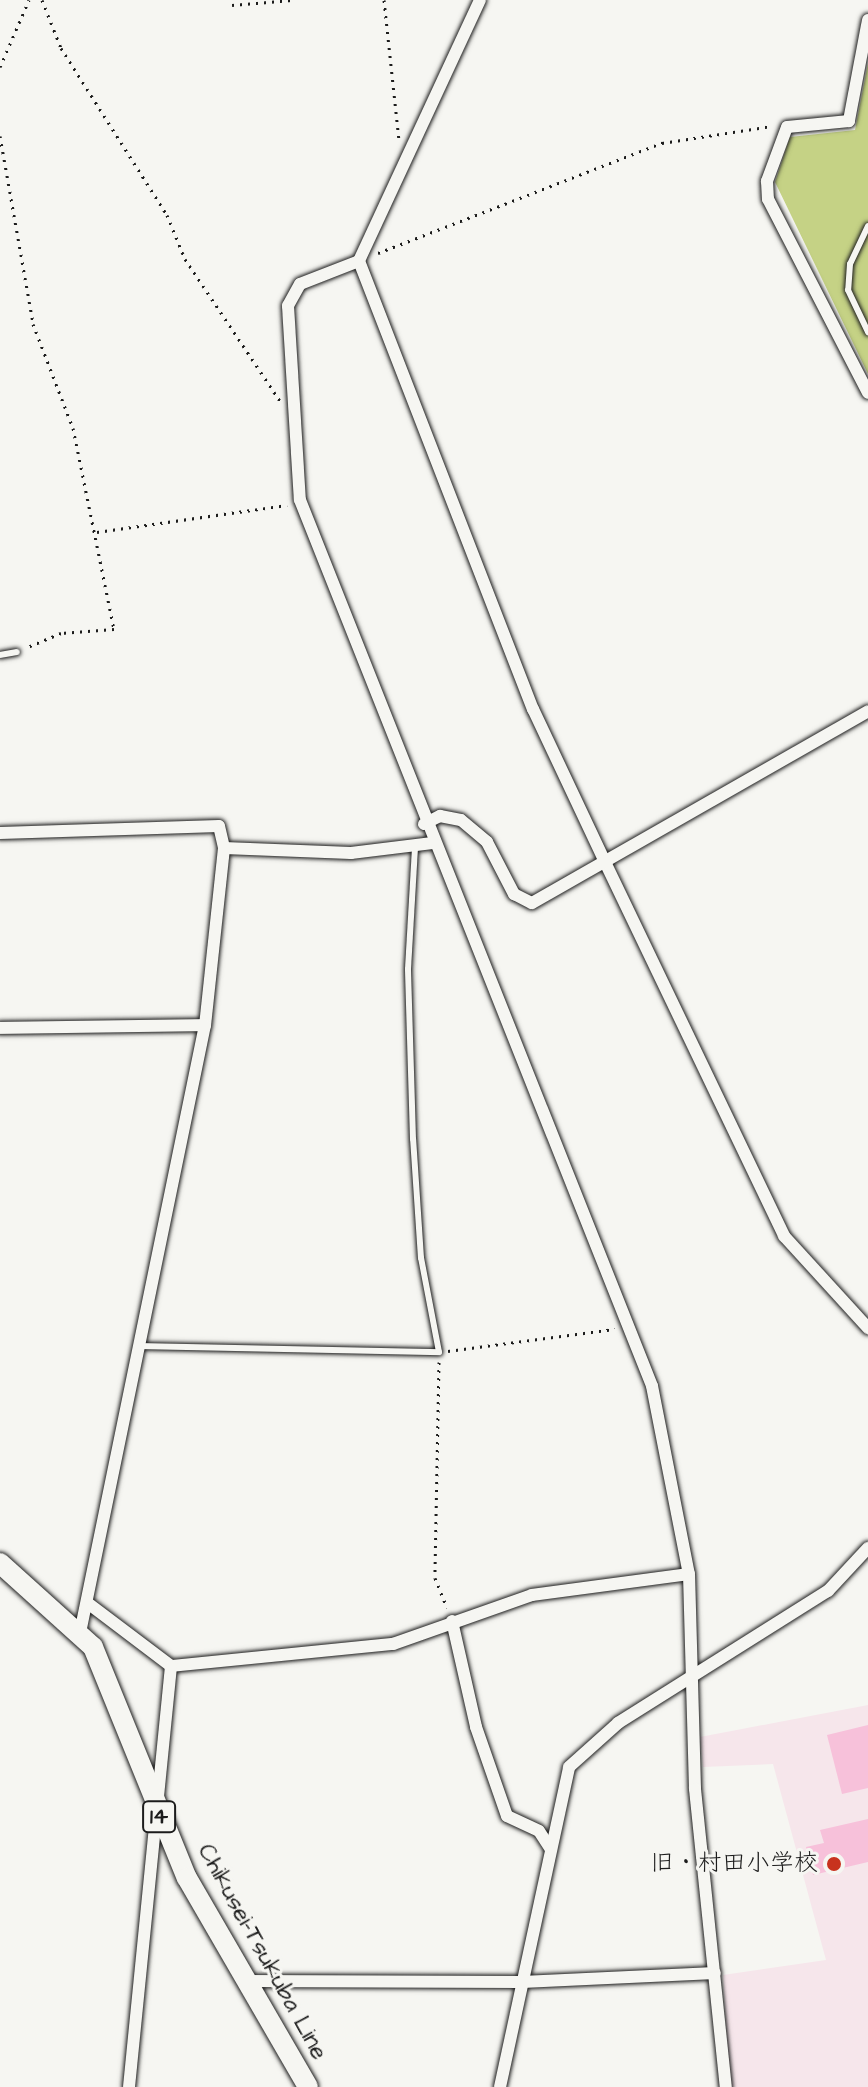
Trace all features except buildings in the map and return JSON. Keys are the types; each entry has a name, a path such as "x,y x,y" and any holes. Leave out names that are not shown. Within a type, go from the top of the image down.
{"main road":[{"name":"Chikusei-Tsukuba Line","path":"0,1563 80,1633 105,1671 155,1809 245,1981 308,2087"}],"street":[{"path":"480,0 359,261 300,284 288,306 300,500 424,824 549,1118 623,1328 652,1386 689,1574 691,1675 726,2087"},
{"path":"868,20 849,121 787,127 768,199 868,393"},
{"path":"359,261 533,709 605,862 784,1236 868,1328"},
{"path":"424,824 440,816 461,820 487,842 514,894 532,903 868,711"},
{"path":"0,833 219,826 224,848 205,1025 89,1604 80,1633"},
{"path":"224,848 351,853 432,843"},
{"path":"0,1028 205,1025"},
{"path":"500,2087 569,1767 584,1746 691,1675 828,1591 868,1548"},
{"path":"89,1604 171,1666 393,1644 532,1595 689,1574"},
{"path":"452,1621 476,1727 507,1816 539,1831 550,1848"},
{"path":"129,2087 155,1809 167,1752 171,1666"},
{"path":"245,1981 522,1982 715,1973"}],"lane":[{"path":"868,226 850,264 848,290 868,332"},
{"path":"0,655 17,652"},
{"path":"141,1346 439,1352 421,1258 413,1139 408,969 415,847"}],"path":[{"path":"0,67 29,0"},
{"path":"42,0 61,48 167,215 185,259 259,361 297,434"},
{"path":"232,5 292,0"},
{"path":"384,0 402,168"},
{"path":"359,261 662,143 787,127"},
{"path":"0,136 33,324 73,428 97,532 114,629 61,633 17,652"},
{"path":"97,532 300,500"},
{"path":"452,1621 435,1578 439,1352 623,1328"}],"shaded area":[{"name":"旧・村田小学校","path":"868,1705 868,2087 730,2087 723,1975 826,1960 773,1764 703,1767 700,1737"}],"green space":[{"path":"868,63 868,374 775,182 790,137 855,130"}],"place":[{"name":"旧・村田小学校","path":"834,1864"}]}
